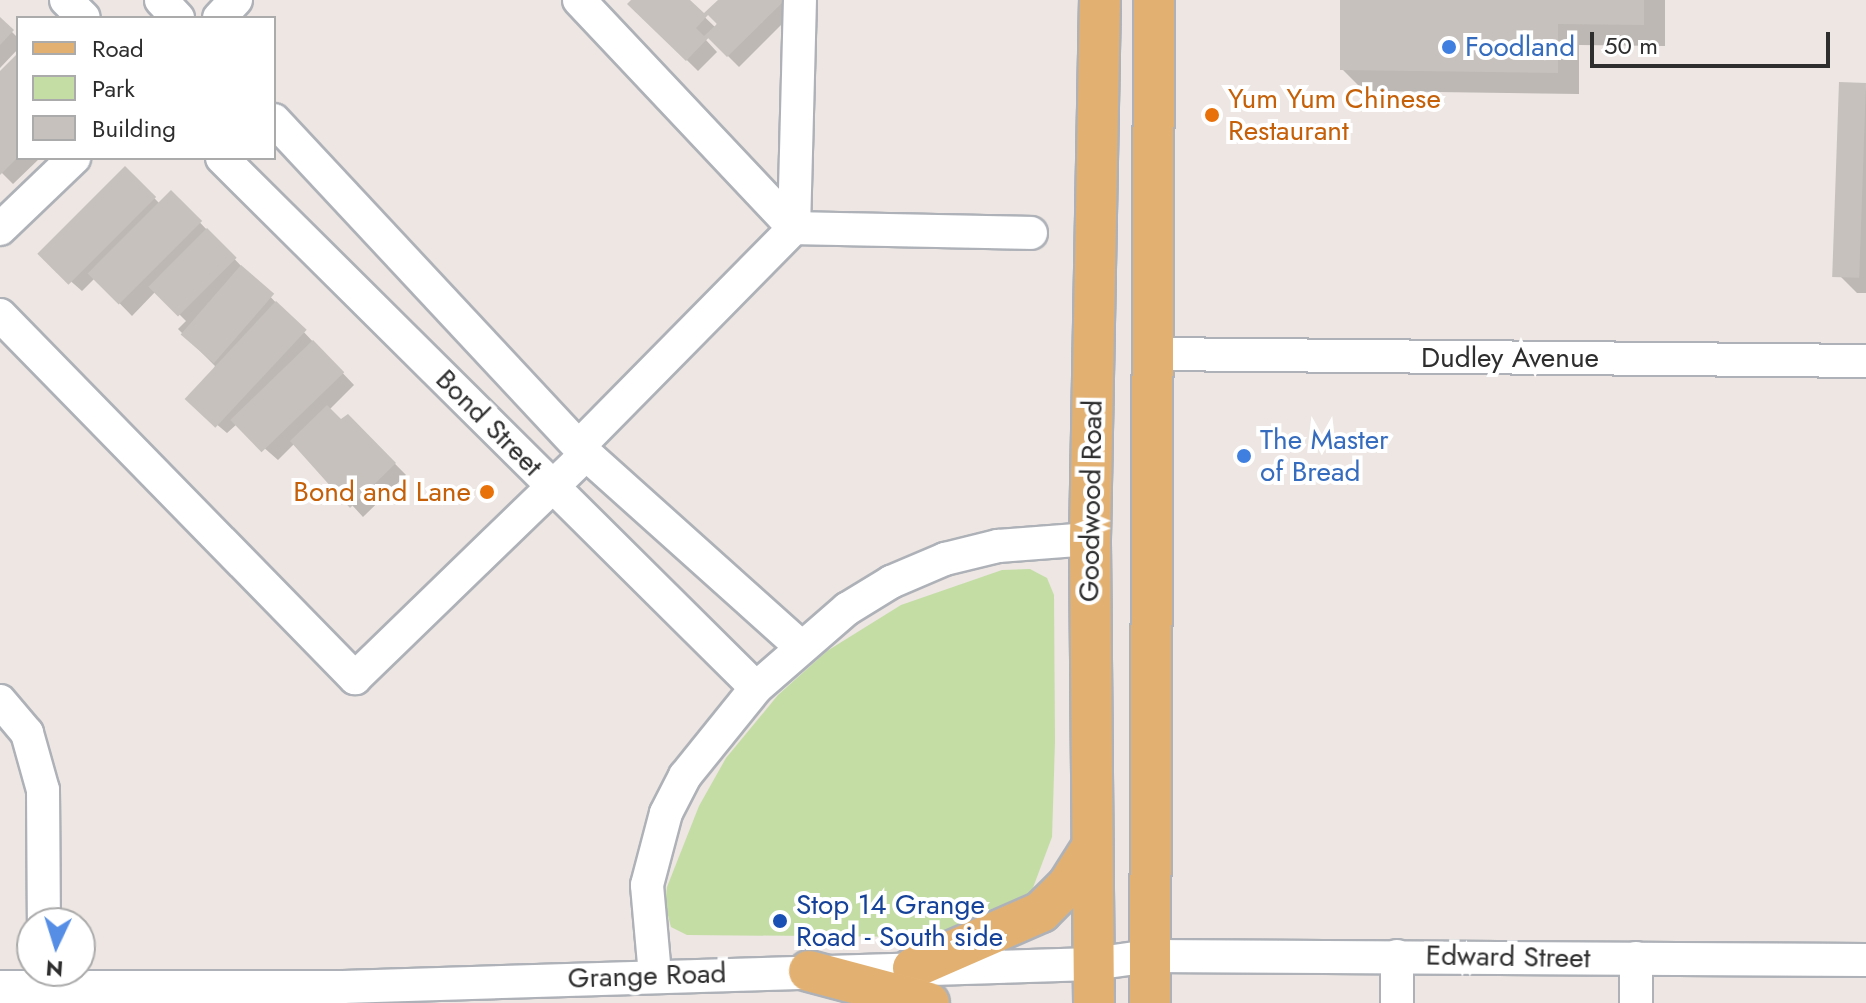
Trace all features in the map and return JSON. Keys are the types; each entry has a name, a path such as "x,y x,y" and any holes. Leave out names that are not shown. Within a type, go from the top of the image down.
{"main road":[{"name":"Goodwood Road","path":"1094,1003 1090,539 1100,0"},
{"path":"1150,1003 1154,0"},
{"path":"809,971 921,986 1041,912 1068,885 1092,847"}],"street":[{"path":"66,0 82,16"},
{"path":"161,0 176,16"},
{"path":"221,16 236,0"},
{"path":"579,0 794,228 1031,233"},
{"path":"0,315 355,678 553,486 582,450 794,228 800,0"},
{"name":"Bond Street","path":"276,122 582,450 801,647"},
{"path":"0,229 72,160"},
{"name":"Bond Street","path":"224,160 756,688"},
{"name":"Dudley Avenue","path":"1153,354 1866,361"},
{"path":"655,975 647,885 666,813 693,765 756,688 801,647 891,582 945,559 998,546 1090,539"},
{"path":"0,701 27,733 43,790 44,907"},
{"path":"921,986 1150,956"},
{"name":"Edward Street","path":"1150,956 1866,960"},
{"path":"1397,956 1397,1003"},
{"path":"1636,958 1636,1003"},
{"name":"Grange Road","path":"96,980 343,987 809,971"}],"green space":[{"path":"1030,569 1047,578 1054,595 1052,837 1031,893 1016,909 928,937 687,935 671,927 665,904 667,887 699,806 726,758 778,695 827,651 901,605 1002,570"}],"building":[{"path":"631,0 690,0 704,13 718,0 785,0 727,57 708,38 686,61 627,4","holes":["708,15 717,24 704,36 696,28"]},
{"name":"Foodland","path":"1340,0 1644,0 1644,25 1558,24 1558,73 1340,70"},
{"path":"0,17 14,30 0,45"},
{"path":"16,55 16,159 0,175 0,71"},
{"path":"1839,82 1866,83 1859,278 1832,277"},
{"path":"125,166 156,197 68,285 37,254"},
{"path":"171,190 202,221 119,305 88,273"},
{"path":"207,228 237,258 178,316 148,287"},
{"path":"241,265 274,294 214,363 181,334"},
{"path":"276,301 307,330 215,428 185,399"},
{"path":"313,340 344,372 262,452 230,420"},
{"path":"327,405 341,419 348,414 396,463 350,508 290,441"}],"place":[{"name":"Foodland","path":"1449,47"},
{"name":"Yum Yum Chinese Restaurant","path":"1212,115"},
{"name":"The Master of Bread","path":"1244,456"},
{"name":"Bond and Lane","path":"487,492"},
{"name":"Stop 14 Grange Road - South side","path":"780,921"}]}
